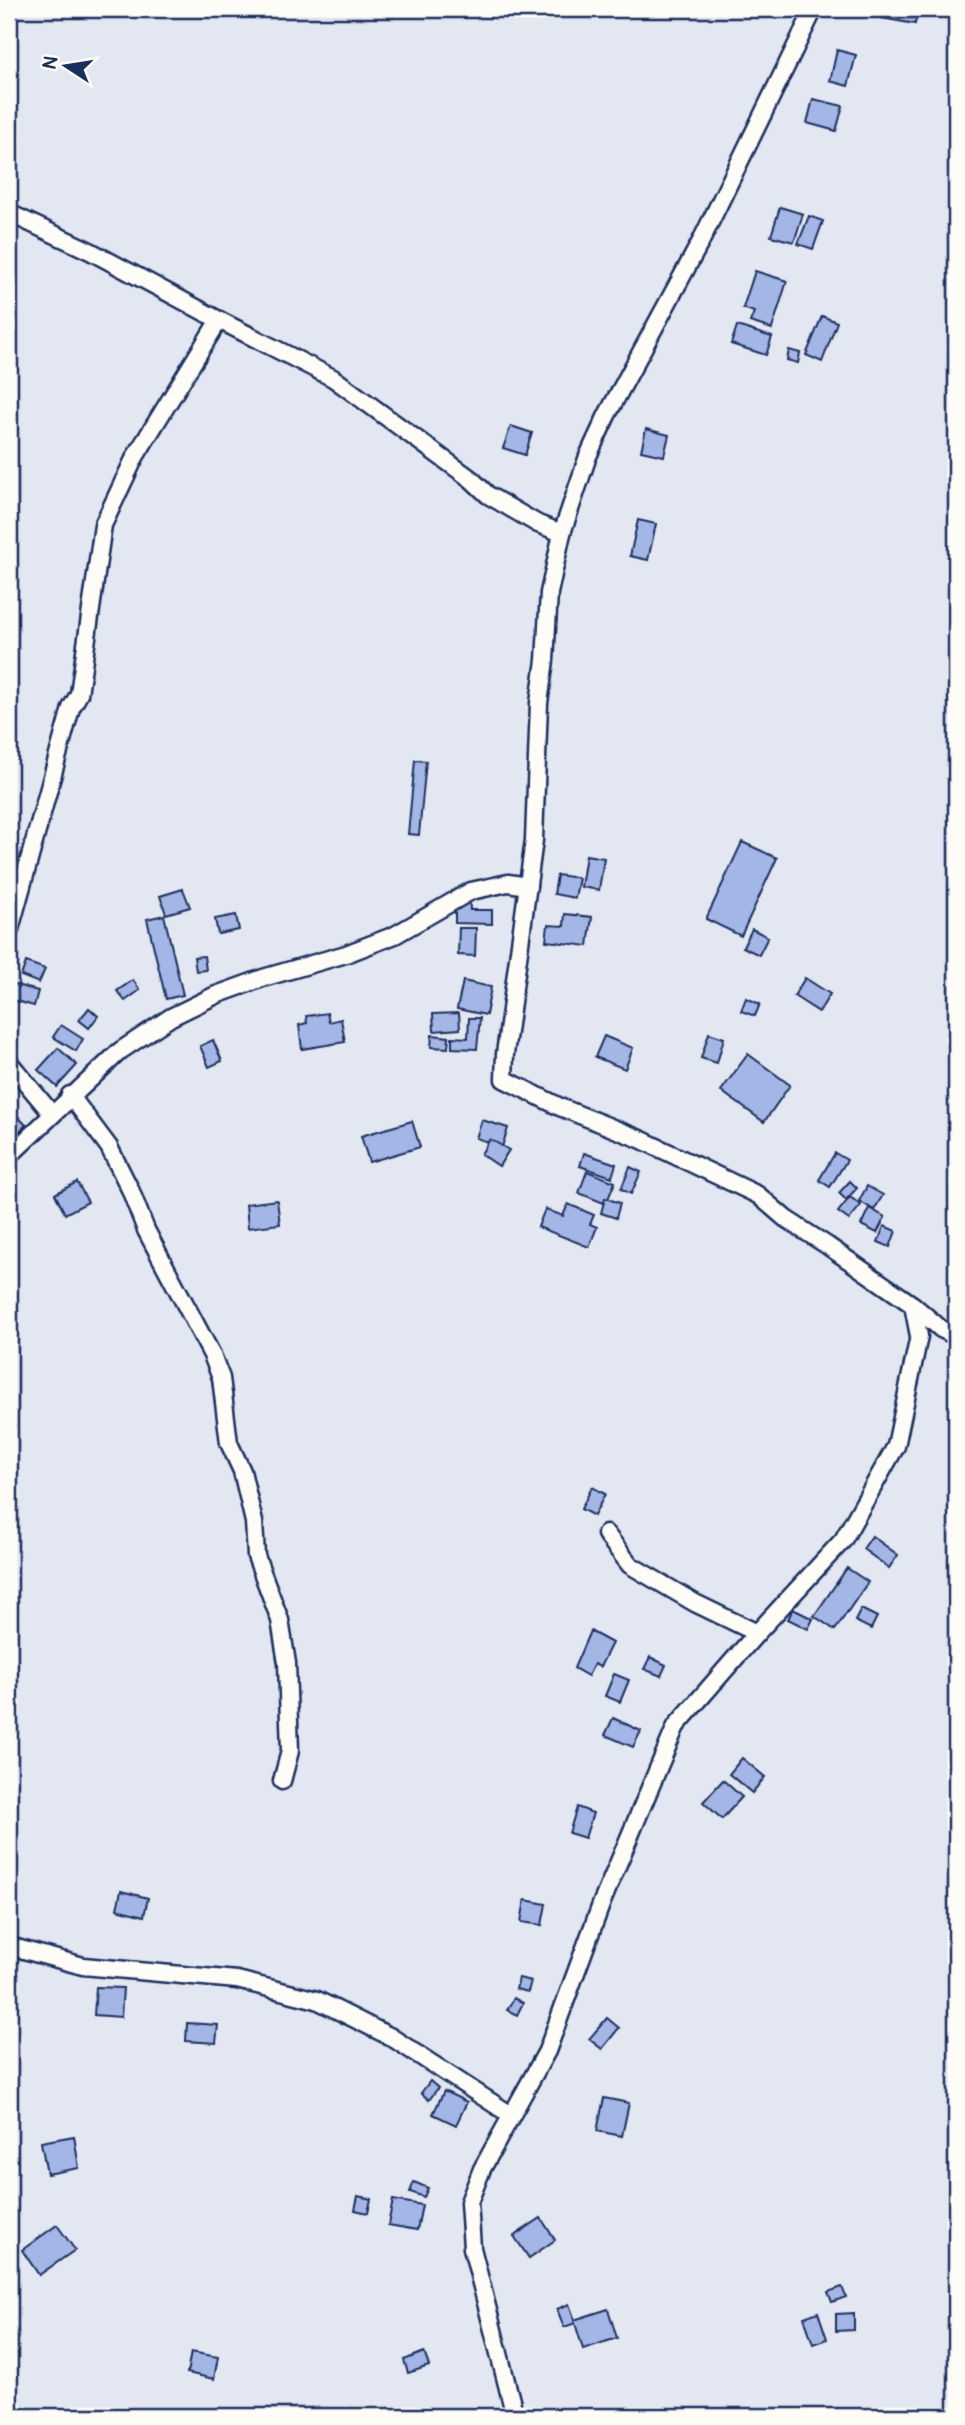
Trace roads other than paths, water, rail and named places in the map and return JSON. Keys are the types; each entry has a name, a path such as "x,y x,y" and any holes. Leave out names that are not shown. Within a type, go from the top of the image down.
{"street":[{"path":"814,9 700,243 607,415 588,456 562,533 548,593 545,660 539,703 534,840 506,1041 504,1079 560,1107 640,1139 758,1195 786,1219 913,1305 941,1329 956,1336"},
{"path":"9,214 90,251 333,378 471,479 488,495 538,524 562,533"},
{"path":"9,933 71,708 79,694 103,525 135,457 219,320"},
{"path":"9,1156 120,1051 172,1017 216,995 346,954 395,935 471,891 508,883 528,886"},
{"path":"9,1062 52,1114"},
{"path":"70,1096 109,1147 146,1230 212,1355 221,1378 229,1443 242,1471 254,1522 256,1556 280,1620 287,1663 290,1751 282,1781"},
{"path":"515,2416 472,2248 469,2202 482,2169 547,2051 602,1902 676,1726 843,1540 896,1446 919,1336 913,1305"},
{"path":"606,1534 630,1565 695,1603 757,1633"},
{"path":"9,1945 83,1966 237,1980 317,2000 391,2037 511,2115"}]}
